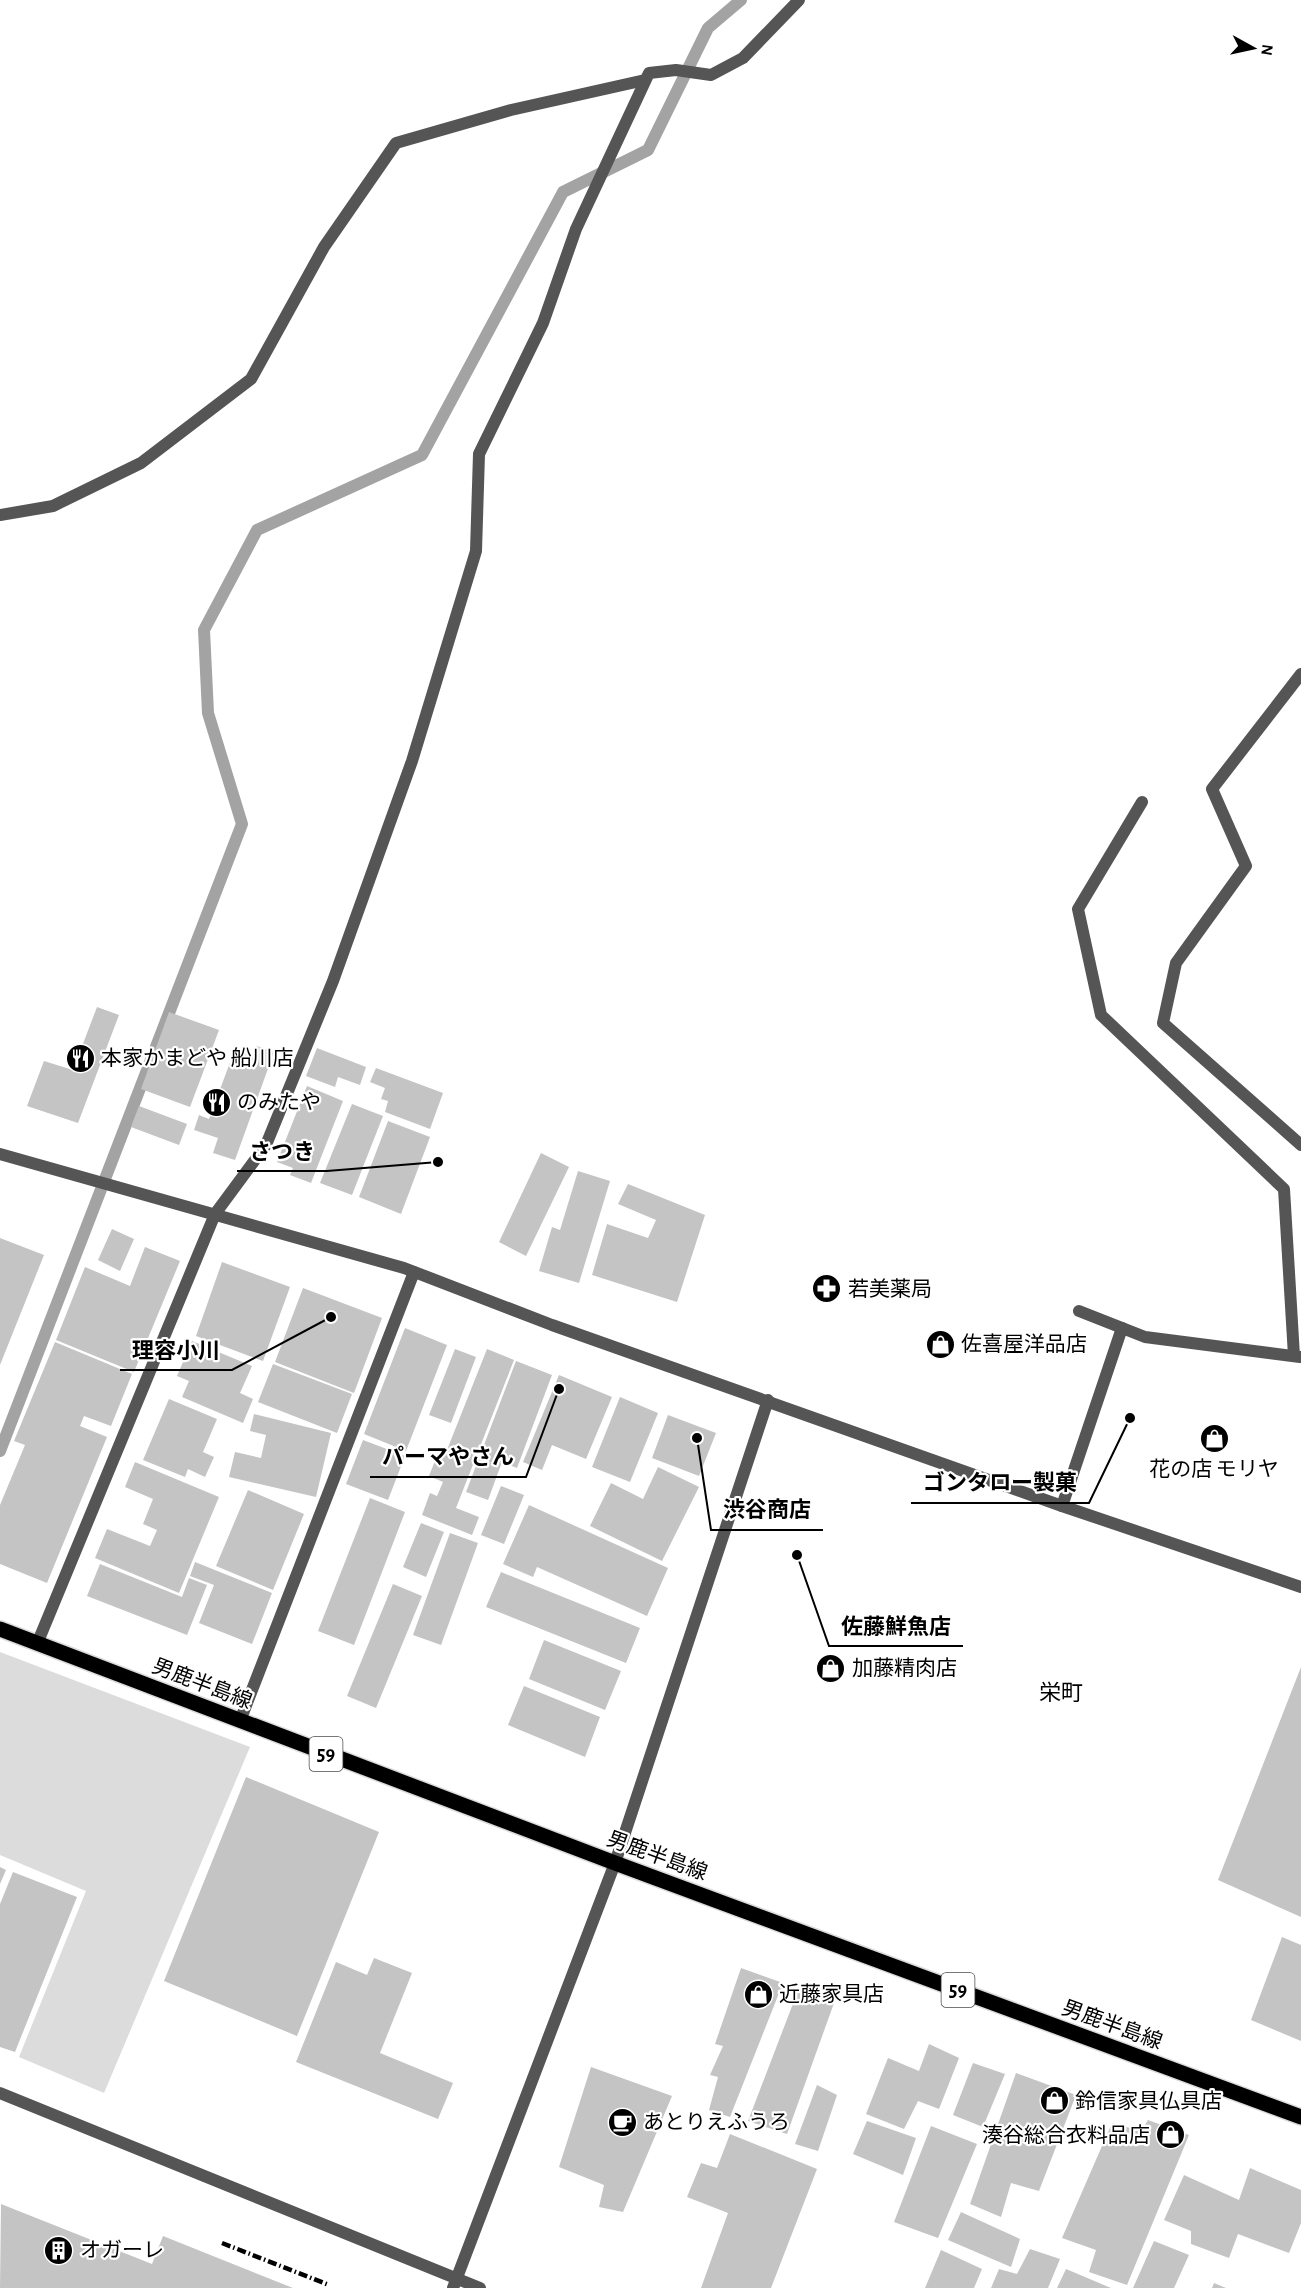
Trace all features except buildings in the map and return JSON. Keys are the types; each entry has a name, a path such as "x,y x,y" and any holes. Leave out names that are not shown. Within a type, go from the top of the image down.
{"main road":[{"name":"男鹿半島線","path":"0,1629 615,1863 1301,2117"}],"street":[{"path":"37,1644 215,1214 266,1145 333,981 412,761 476,551 479,454 543,323 576,229 645,80 649,73 676,70 711,75 743,58 799,0"},
{"path":"0,515 53,506 141,462 251,379 324,247 396,143 511,110 645,80"},
{"path":"1301,674 1212,789 1246,866 1176,963 1163,1023 1301,1145"},
{"path":"1078,1311 1145,1337 1298,1357 1284,1189 1101,1015 1078,909 1142,802"},
{"path":"0,1154 414,1272 552,1325 1062,1506 1301,1587"},
{"path":"240,1721 414,1272"},
{"path":"1062,1506 1122,1328"},
{"path":"454,2283 615,1863 768,1400"},
{"path":"0,2093 454,2283 480,2288"}],"shaded area":[{"path":"0,1652 250,1747 104,2093 19,2057 86,1891 0,1855"}],"waterway":[{"path":"0,1451 242,824 208,713 204,630 257,530 422,455 563,192 648,150 708,28 741,0"}],"railway":[{"path":"222,2243 329,2285"}],"place":[{"name":"本家かまどや 船川店","path":"80,1058"},
{"name":"のみたや","path":"216,1102"},
{"name":"さつき","path":"438,1162"},
{"name":"若美薬局","path":"827,1289"},
{"name":"理容小川","path":"331,1317"},
{"name":"佐喜屋洋品店","path":"940,1344"},
{"name":"パーマやさん","path":"559,1389"},
{"name":"ゴンタロー製菓","path":"1130,1418"},
{"name":"渋谷商店","path":"697,1438"},
{"name":"花の店 モリヤ","path":"1214,1438"},
{"name":"佐藤鮮魚店","path":"797,1555"},
{"name":"加藤精肉店","path":"831,1668"},
{"name":"近藤家具店","path":"758,1994"},
{"name":"鈴信家具仏具店","path":"1054,2101"},
{"name":"あとりえふうろ","path":"622,2122"},
{"name":"湊谷総合衣料品店","path":"1171,2135"},
{"name":"オガーレ","path":"59,2250"}],"district":[{"name":"栄町","path":"1061,1693"}]}
